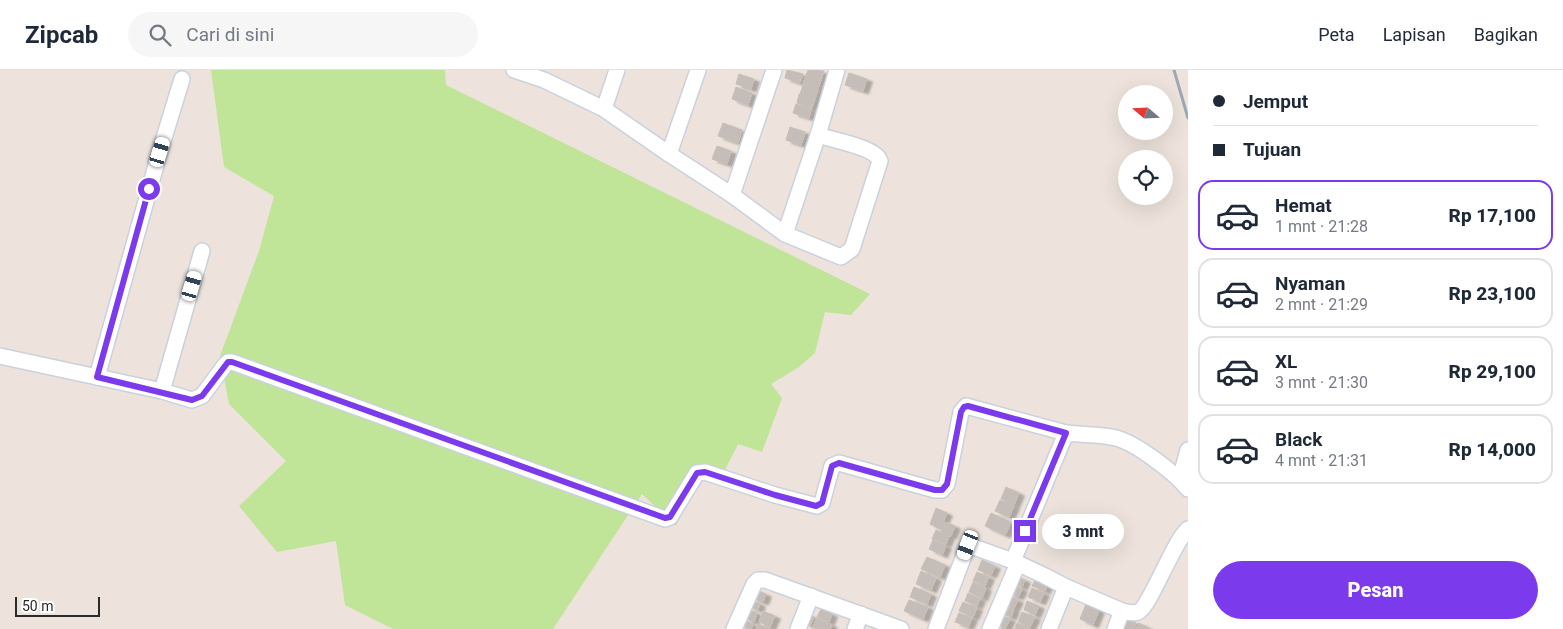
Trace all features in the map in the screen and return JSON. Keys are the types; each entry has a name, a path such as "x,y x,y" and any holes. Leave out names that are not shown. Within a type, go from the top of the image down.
{"street":[{"path":"514,70 546,75 604,109 732,195 785,234 841,257 852,249 880,161 879,157 870,150 818,136"},
{"path":"604,109 617,70"},
{"path":"669,154 698,70"},
{"path":"732,195 774,70"},
{"path":"785,234 818,136 837,70"},
{"path":"97,377 182,79"},
{"path":"162,391 202,251"},
{"path":"0,356 162,391 192,400 202,396 228,362 232,362 665,518 670,517 697,473 701,472 816,506 822,503 832,466 839,463 935,490 942,490 947,484 961,412 966,406 1066,433 1108,436 1125,441 1184,484 1188,450"},
{"path":"990,629 1066,433"},
{"path":"936,629 968,545 1016,562 1066,587 1122,611 1137,612 1144,607 1187,525"},
{"path":"734,629 754,584 758,580 765,580 901,629"},
{"path":"1049,629 1066,587"},
{"path":"798,629 811,596"},
{"path":"1115,629 1122,611"},
{"path":"855,629 861,614"}],"green space":[{"path":"211,70 445,70 446,85 870,294 851,315 825,312 815,353 799,367 771,384 782,398 762,452 738,444 721,478 698,475 676,526 642,494 553,629 393,629 345,605 336,541 277,552 239,506 286,461 229,404 220,356 259,251 274,196 224,167"}],"building":[{"path":"787,70 803,74 800,83 785,78"},
{"path":"808,70 824,71 821,80 806,75"},
{"path":"849,73 867,79 863,91 845,85"},
{"path":"739,74 754,79 751,89 736,84"},
{"path":"806,75 821,80 818,89 803,84"},
{"path":"803,85 818,90 815,99 800,94"},
{"path":"736,87 752,93 748,105 732,99"},
{"path":"799,94 815,99 812,108 797,103"},
{"path":"796,104 811,109 809,118 793,113"},
{"path":"723,123 742,130 738,143 718,136"},
{"path":"790,127 805,132 801,145 786,140"},
{"path":"717,146 731,151 727,164 712,159"},
{"path":"1006,487 1019,493 1014,505 1001,499"},
{"path":"1000,500 1014,506 1009,517 995,511"},
{"path":"936,508 947,513 940,529 930,524"},
{"path":"991,513 1011,522 1005,535 985,526"},
{"path":"945,522 955,526 951,536 941,532"},
{"path":"936,530 949,536 946,544 932,539"},
{"path":"933,540 946,546 942,555 929,549"},
{"path":"927,557 945,565 940,577 921,569"},
{"path":"982,560 995,566 991,575 978,570"},
{"path":"921,571 936,578 931,590 916,584"},
{"path":"977,572 989,577 985,586 973,581"},
{"path":"1016,576 1025,580 1022,587 1013,583"},
{"path":"1036,578 1048,583 1045,591 1032,586"},
{"path":"973,582 986,588 982,598 969,592"},
{"path":"1011,584 1022,589 1018,597 1008,593"},
{"path":"914,587 931,594 927,604 910,597"},
{"path":"1032,588 1044,593 1040,602 1028,597"},
{"path":"756,590 766,594 763,602 752,598"},
{"path":"968,593 980,599 977,606 965,601"},
{"path":"1007,595 1018,600 1014,608 1004,603"},
{"path":"751,600 760,604 758,610 748,606"},
{"path":"909,600 928,607 923,619 904,611"},
{"path":"1027,601 1039,606 1035,615 1024,610"},
{"path":"963,602 977,608 973,617 959,611"},
{"path":"1005,604 1014,609 1011,617 1001,613"},
{"path":"1086,604 1099,610 1093,625 1080,619"},
{"path":"748,609 757,613 754,622 744,618"},
{"path":"821,609 832,614 829,622 817,617"},
{"path":"763,611 775,616 770,627 759,622"},
{"path":"1022,612 1035,617 1030,627 1018,622"},
{"path":"959,613 972,618 968,627 955,622"},
{"path":"808,614 814,617 810,626 804,623"},
{"path":"1000,615 1010,619 1005,629 996,625"},
{"path":"817,618 832,625 830,629 813,627"},
{"path":"1124,618 1136,623 1134,629 1120,629"},
{"path":"744,620 753,624 751,629 741,627"},
{"path":"1017,623 1030,628 1030,629 1015,629"},
{"path":"1139,623 1149,628 1149,629 1136,629"},
{"path":"758,624 769,628 756,629"}],"railway":[{"path":"1174,70 1188,118"}],"route":[{"path":"149,189 97,377 162,391 192,400 202,396 228,362 232,362 661,518 670,517 697,473 701,472 816,506 822,503 832,466 839,463 935,490 942,490 947,484 961,412 964,407 968,406 1066,433 1025,531"}]}
